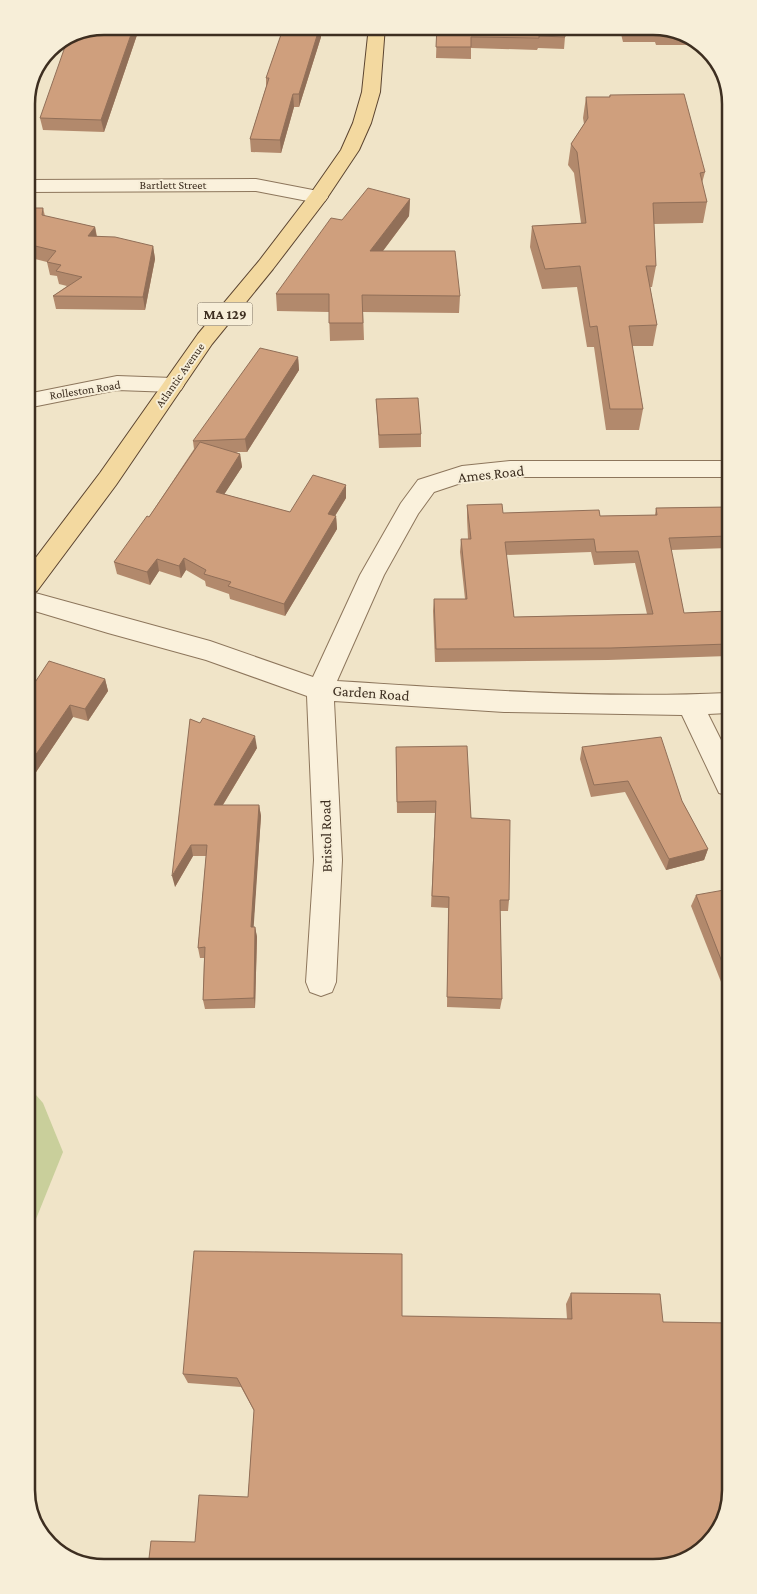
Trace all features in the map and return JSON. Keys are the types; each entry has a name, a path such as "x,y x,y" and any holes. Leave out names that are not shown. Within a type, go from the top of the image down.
{"main road":[{"name":"Atlantic Avenue","path":"35,576 108,478 205,338 266,265 318,197 350,150 362,123 371,92 376,35"}],"street":[{"name":"Bartlett Street","path":"35,186 256,185 318,197"},
{"name":"Rolleston Road","path":"35,399 117,383 173,385"},
{"name":"Ames Road","path":"320,690 372,575 409,509 426,486 462,474 510,469 722,469"},
{"name":"Garden Road","path":"35,602 210,651 320,690 504,702 690,705 722,703"},
{"name":"Bristol Road","path":"320,690 328,860 321,982"},
{"path":"690,705 722,771"}],"green space":[{"path":"35,1094 43,1103 63,1152 35,1222"}],"building":[{"path":"131,35 101,120 40,118 65,47 77,40 90,36"},
{"path":"281,35 317,35 299,94 293,94 280,140 250,139 269,78 266,78"},
{"path":"437,35 565,35 565,37 471,37 471,47 436,47"},
{"path":"684,94 705,172 700,173 707,202 653,203 656,266 646,266 657,325 629,326 643,409 610,409 597,326 590,327 580,266 545,269 532,226 586,223 577,152 571,144 588,118 586,97"},
{"path":"368,188 410,199 370,251 455,251 460,296 362,295 363,323 329,323 329,294 276,294 331,218 342,220"},
{"path":"35,208 43,208 42,215 95,227 88,236 115,237 153,246 143,297 53,296 82,277 56,271 61,265 47,262 56,251 35,246"},
{"path":"260,348 298,357 245,439 193,441"},
{"path":"418,398 421,434 379,435 376,399"},
{"path":"200,442 240,454 216,492 290,512 313,475 346,485 328,514 336,516 284,604 228,586 231,582 204,574 206,570 184,558 179,566 157,559 147,572 114,562 147,516 149,517"},
{"path":"502,504 503,513 599,510 600,516 657,515 656,508 722,507 722,536 669,538 684,613 722,611 722,644 611,648 436,649 434,599 467,599 461,539 471,539 467,505","holes":["594,539 596,552 638,551 653,614 514,617 505,542"]},
{"path":"49,661 105,679 85,709 70,705 35,756 35,682"},
{"path":"203,718 255,736 214,805 259,805 251,927 255,927 254,998 203,1000 205,947 198,948 207,845 191,845 172,876 190,719 200,723"},
{"path":"661,737 682,801 708,849 669,859 628,781 594,785 582,747"},
{"path":"467,746 471,818 510,820 509,900 500,900 502,999 447,997 449,897 432,896 436,801 397,802 396,747"},
{"path":"722,890 722,962 696,895"},
{"path":"194,1251 402,1254 402,1316 572,1319 571,1293 660,1294 663,1322 722,1323 722,1490 720,1508 715,1521 705,1536 688,1550 667,1558 149,1559 151,1541 195,1542 199,1495 248,1497 254,1410 237,1378 183,1374"}]}
